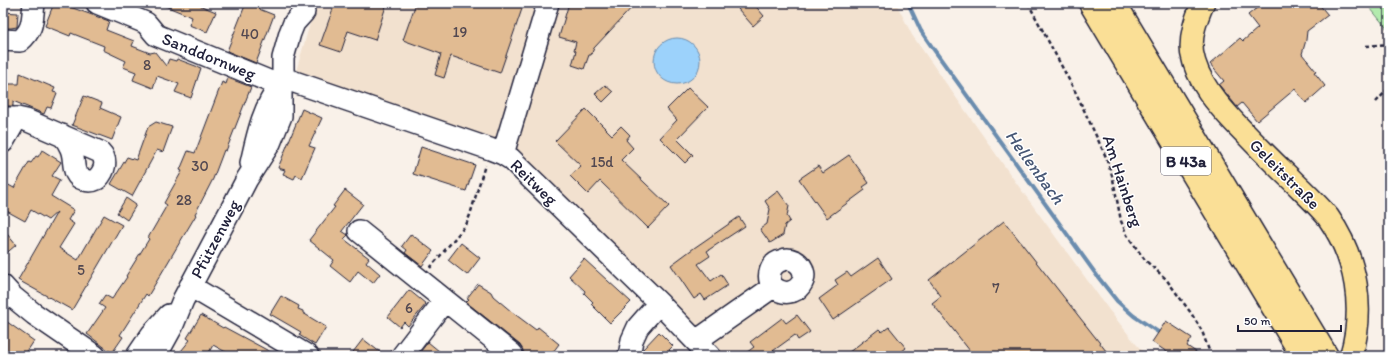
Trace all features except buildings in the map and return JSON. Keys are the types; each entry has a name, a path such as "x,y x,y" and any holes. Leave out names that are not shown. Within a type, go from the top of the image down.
{"main road":[{"name":"B 43a","path":"1090,3 1302,356"},
{"name":"B 43a","path":"1115,3 1328,356"},
{"name":"Geleitstraße","path":"1203,3 1194,28 1192,43 1194,60 1200,77 1207,90 1228,116 1320,209 1332,224 1344,245 1354,272 1358,298 1357,332 1351,356"}],"street":[{"path":"3,40 20,40 28,34 31,28 34,3"},
{"name":"Sanddornweg","path":"97,3 146,23 156,35 282,82"},
{"path":"496,151 548,3"},
{"path":"282,82 296,58 304,28 305,8"},
{"name":"Reitweg","path":"282,82 496,151 511,159 659,303 710,356"},
{"name":"Pfützenweg","path":"156,356 172,327 186,293 247,179 270,143 281,116 282,82"},
{"path":"3,142 10,118 26,120 62,135"},
{"path":"359,231 512,354"},
{"path":"3,286 13,297 34,314 95,356"},
{"path":"696,341 773,287"},
{"path":"186,293 308,356"},
{"name":"Pfützenweg","path":"137,356 152,334 186,293"},
{"path":"402,356 445,300"},
{"path":"629,356 632,340 638,326 659,303"}],"path":[{"name":"Am Hainberg","path":"1028,3 1076,93 1106,156 1113,179 1121,221 1127,235 1145,260 1166,279 1191,313 1202,331 1211,356"},
{"path":"1386,3 1389,6"},
{"path":"1366,46 1389,44"},
{"path":"1376,102 1389,88"},
{"path":"420,280 466,225 496,151"}],"shaded area":[{"path":"316,3 896,3 912,35 1017,184 1109,310 1147,356 694,356 521,177 494,160 461,147 290,92"}],"green space":[{"path":"1366,3 1389,3 1389,31"}],"water":[{"path":"677,38 690,42 696,48 700,61 696,74 690,80 677,84 664,80 658,74 654,61 658,48 664,42"}],"waterway":[{"name":"Hellenbach","path":"908,3 921,31 932,47 1098,277 1117,301 1134,316 1158,332"}]}
